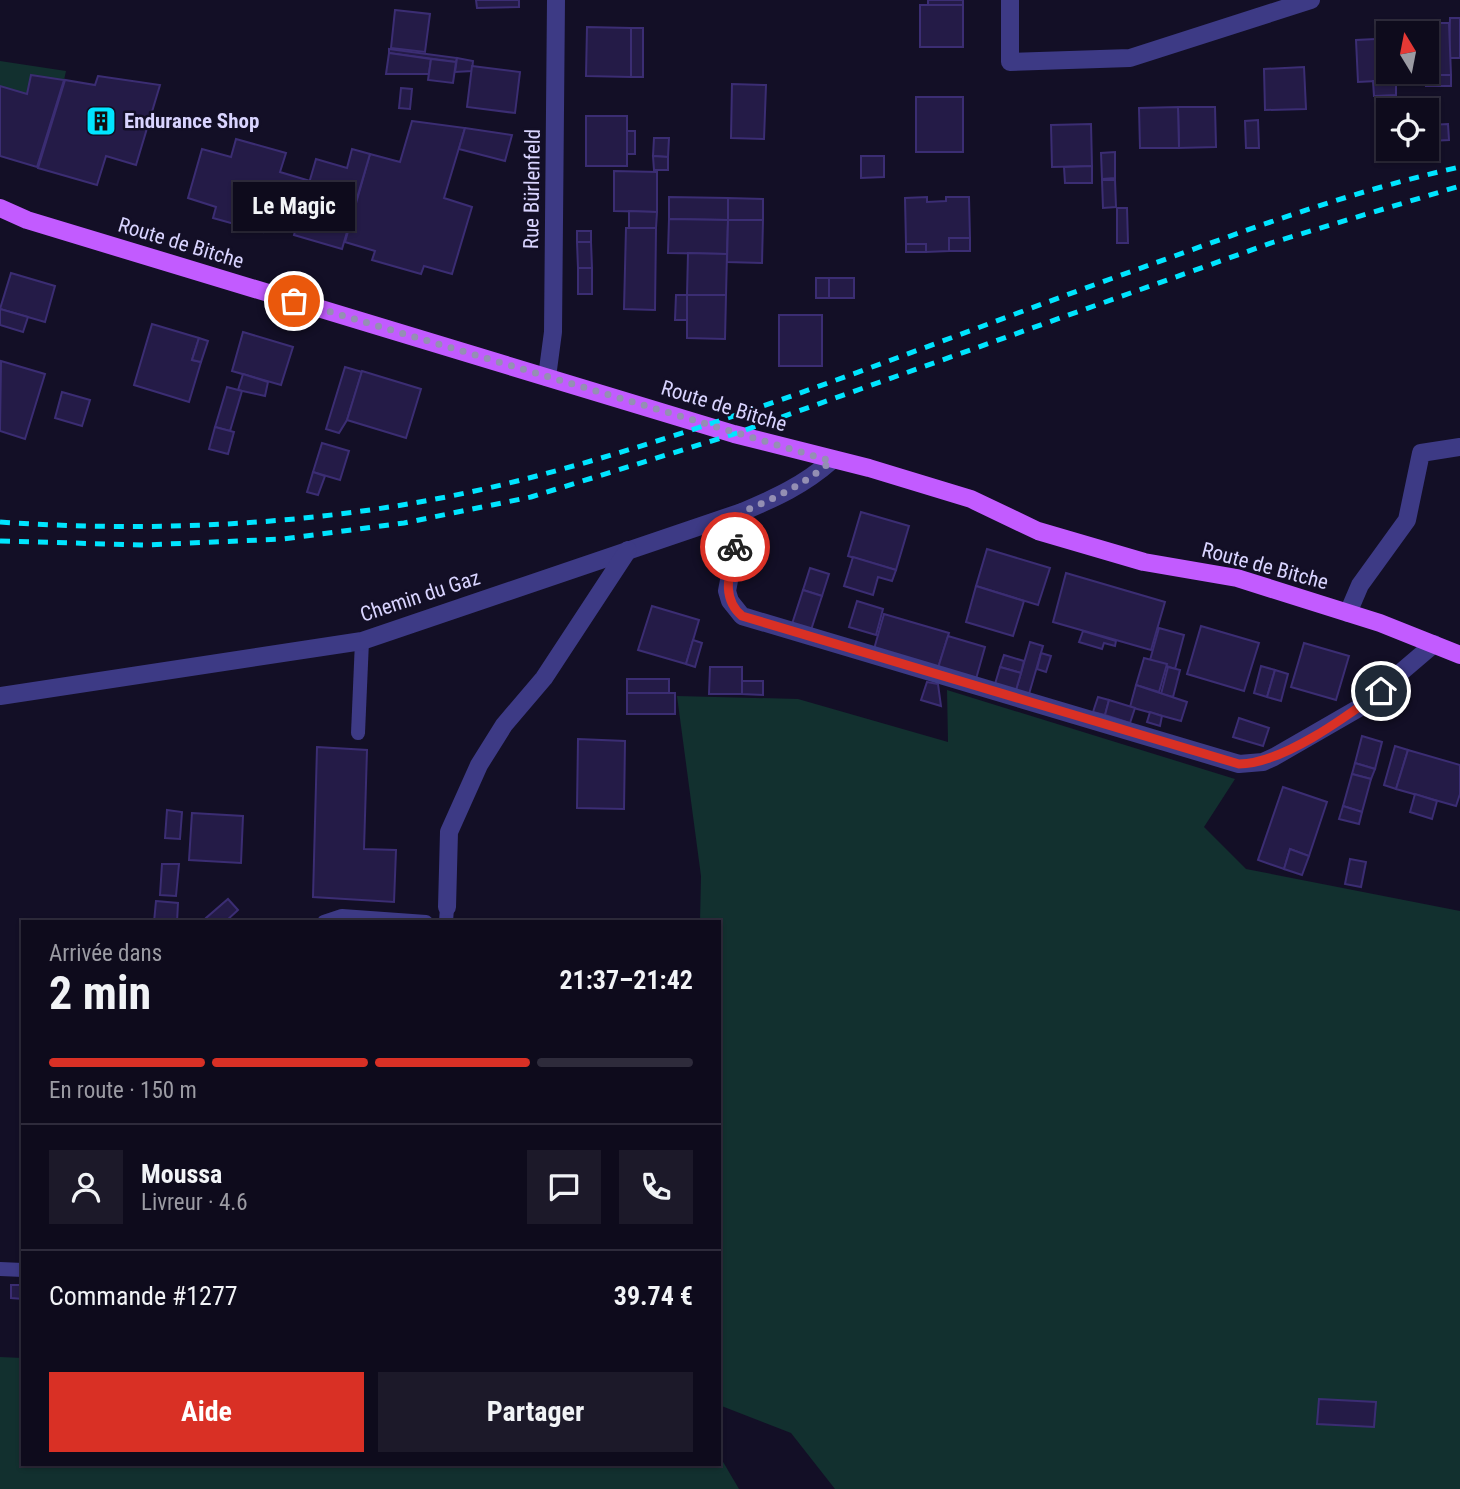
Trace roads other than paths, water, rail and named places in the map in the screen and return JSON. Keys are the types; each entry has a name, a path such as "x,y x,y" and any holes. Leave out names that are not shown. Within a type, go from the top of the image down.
{"main road":[{"name":"Route de Bitche","path":"0,208 27,220 547,377 831,461 869,468 971,499 1038,531 1061,538 1144,562 1237,578 1348,612 1460,655"}],"street":[{"name":"Rue Bürlenfeld","path":"547,377 553,332 556,0"},
{"path":"1010,0 1010,62 1130,58 1311,0"},
{"path":"1348,612 1360,585 1407,520 1421,453 1460,447"},
{"name":"Chemin du Gaz","path":"0,696 362,640 742,512 786,494 831,461"},
{"path":"742,512 727,591 730,601 742,616 1239,764 1274,757 1359,708 1434,644"},
{"path":"447,914 449,832 479,765 504,725 544,678 628,550"}],"lane":[{"path":"358,733 362,640"},
{"path":"330,920 342,916 398,920"},
{"path":"0,1269 21,1270"}],"railway":[{"path":"0,522 133,527 266,521 399,506 529,478 608,456 765,405 1306,210 1460,167"},
{"path":"0,541 144,545 283,539 404,523 531,497 734,434 1274,242 1460,186"}],"place":[{"name":"Endurance Shop","path":"101,121"},
{"name":"Le Magic","path":"294,301"}]}
